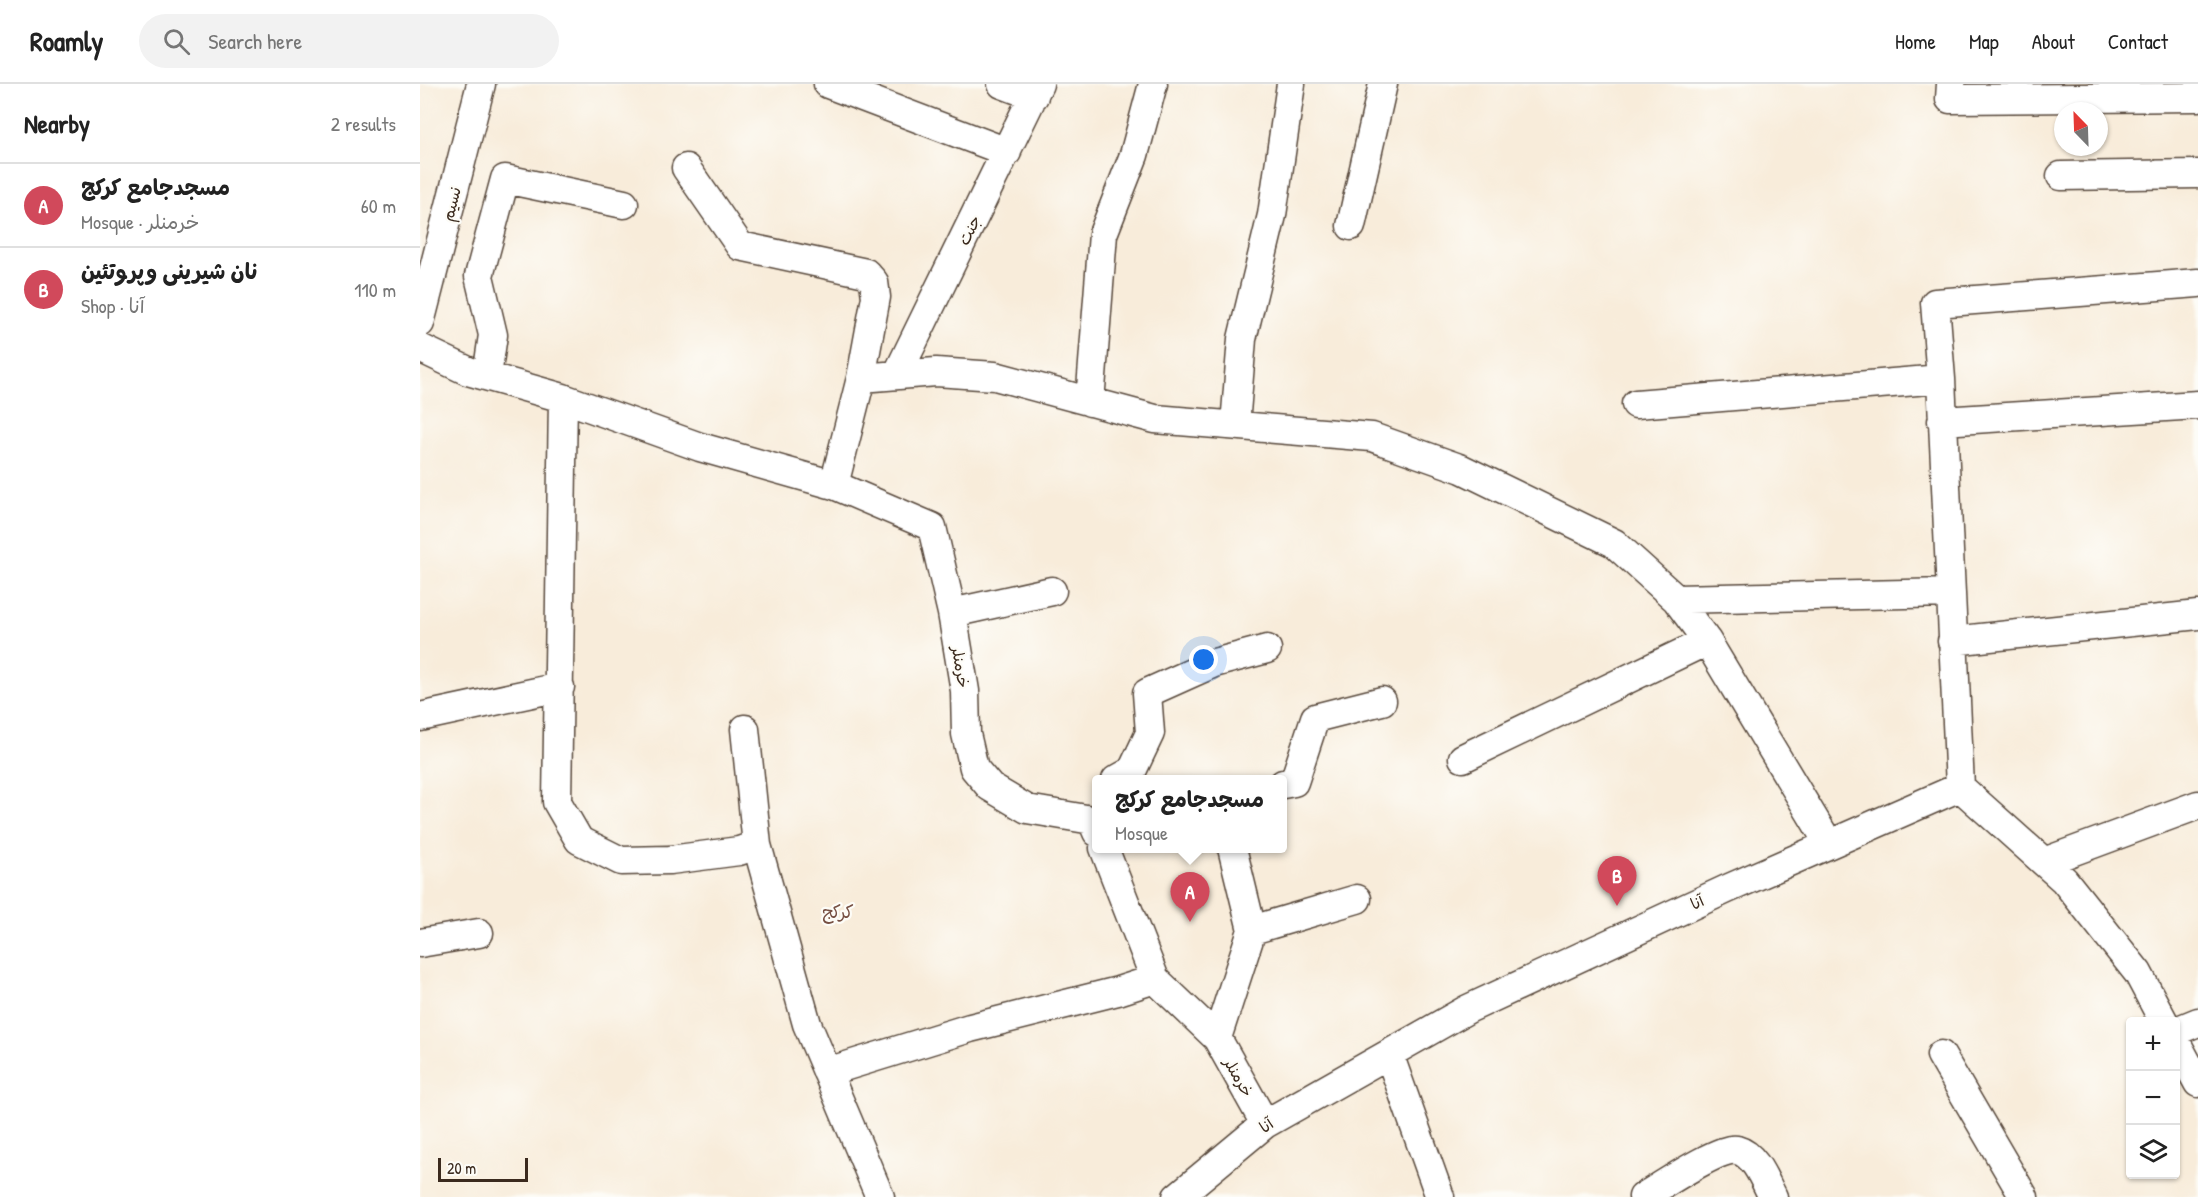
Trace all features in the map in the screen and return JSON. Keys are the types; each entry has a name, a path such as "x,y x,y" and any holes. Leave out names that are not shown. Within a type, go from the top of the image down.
{"street":[{"name":"نسیم","path":"420,323 481,84"},
{"path":"828,84 1007,152"},
{"path":"1002,84 1036,90"},
{"path":"1090,402 1103,234 1134,155 1153,84"},
{"path":"1235,425 1242,339 1272,215 1291,84"},
{"path":"1351,226 1383,84"},
{"path":"1951,84 1950,99 2198,97"},
{"name":"جنت","path":"897,375 1036,90"},
{"path":"420,348 468,371 563,398 700,447 834,485 861,378 876,297 874,282 866,273 740,246 686,168"},
{"path":"2061,176 2198,174"},
{"path":"487,376 493,335 478,276 505,179 624,204"},
{"path":"2161,1017 2138,973 2064,880 1960,787 1941,379 1935,303 2198,283"},
{"path":"861,378 936,372 995,376 1155,419 1372,437 1462,469 1614,543 1676,599 1707,641 1829,844"},
{"path":"1636,404 1941,379"},
{"path":"563,398 557,802 579,840 621,861 670,861 739,851 757,845"},
{"path":"1942,421 2198,405"},
{"name":"خرمنلر","path":"834,485 932,527 952,613 965,690 966,734 974,768 990,787 1027,809 1092,818"},
{"path":"952,613 1052,591"},
{"path":"1676,599 1950,593"},
{"path":"1952,641 2198,615"},
{"path":"1462,758 1707,641"},
{"path":"1125,775 1132,771 1150,733 1147,693 1214,663 1267,649"},
{"path":"420,717 560,687"},
{"path":"1287,783 1294,782 1315,718 1382,701"},
{"path":"745,729 757,845 807,1024 880,1197"},
{"name":"آنا","path":"1177,1197 1265,1124 1468,1010 1727,889 1960,787"},
{"path":"2044,862 2198,806"},
{"name":"خرمنلر","path":"1106,853 1155,979 1217,1038 1265,1124"},
{"path":"1217,1038 1252,930 1233,853"},
{"path":"1252,930 1357,899"},
{"path":"420,943 479,933"},
{"path":"827,1072 970,1028 1118,991 1155,979"},
{"path":"2180,1029 2198,1022"},
{"path":"2180,1051 2198,1083"},
{"path":"1389,1054 1440,1197"},
{"path":"1941,1055 2024,1197"},
{"path":"1643,1197 1721,1151 1737,1150 1753,1161 1773,1197"}],"place":[{"name":"نان شیرینی وپروتئین","path":"1617,906"},
{"name":"مسجدجامع کرکج","path":"1190,922"}],"district":[{"name":"کرکج","path":"838,911"}]}
